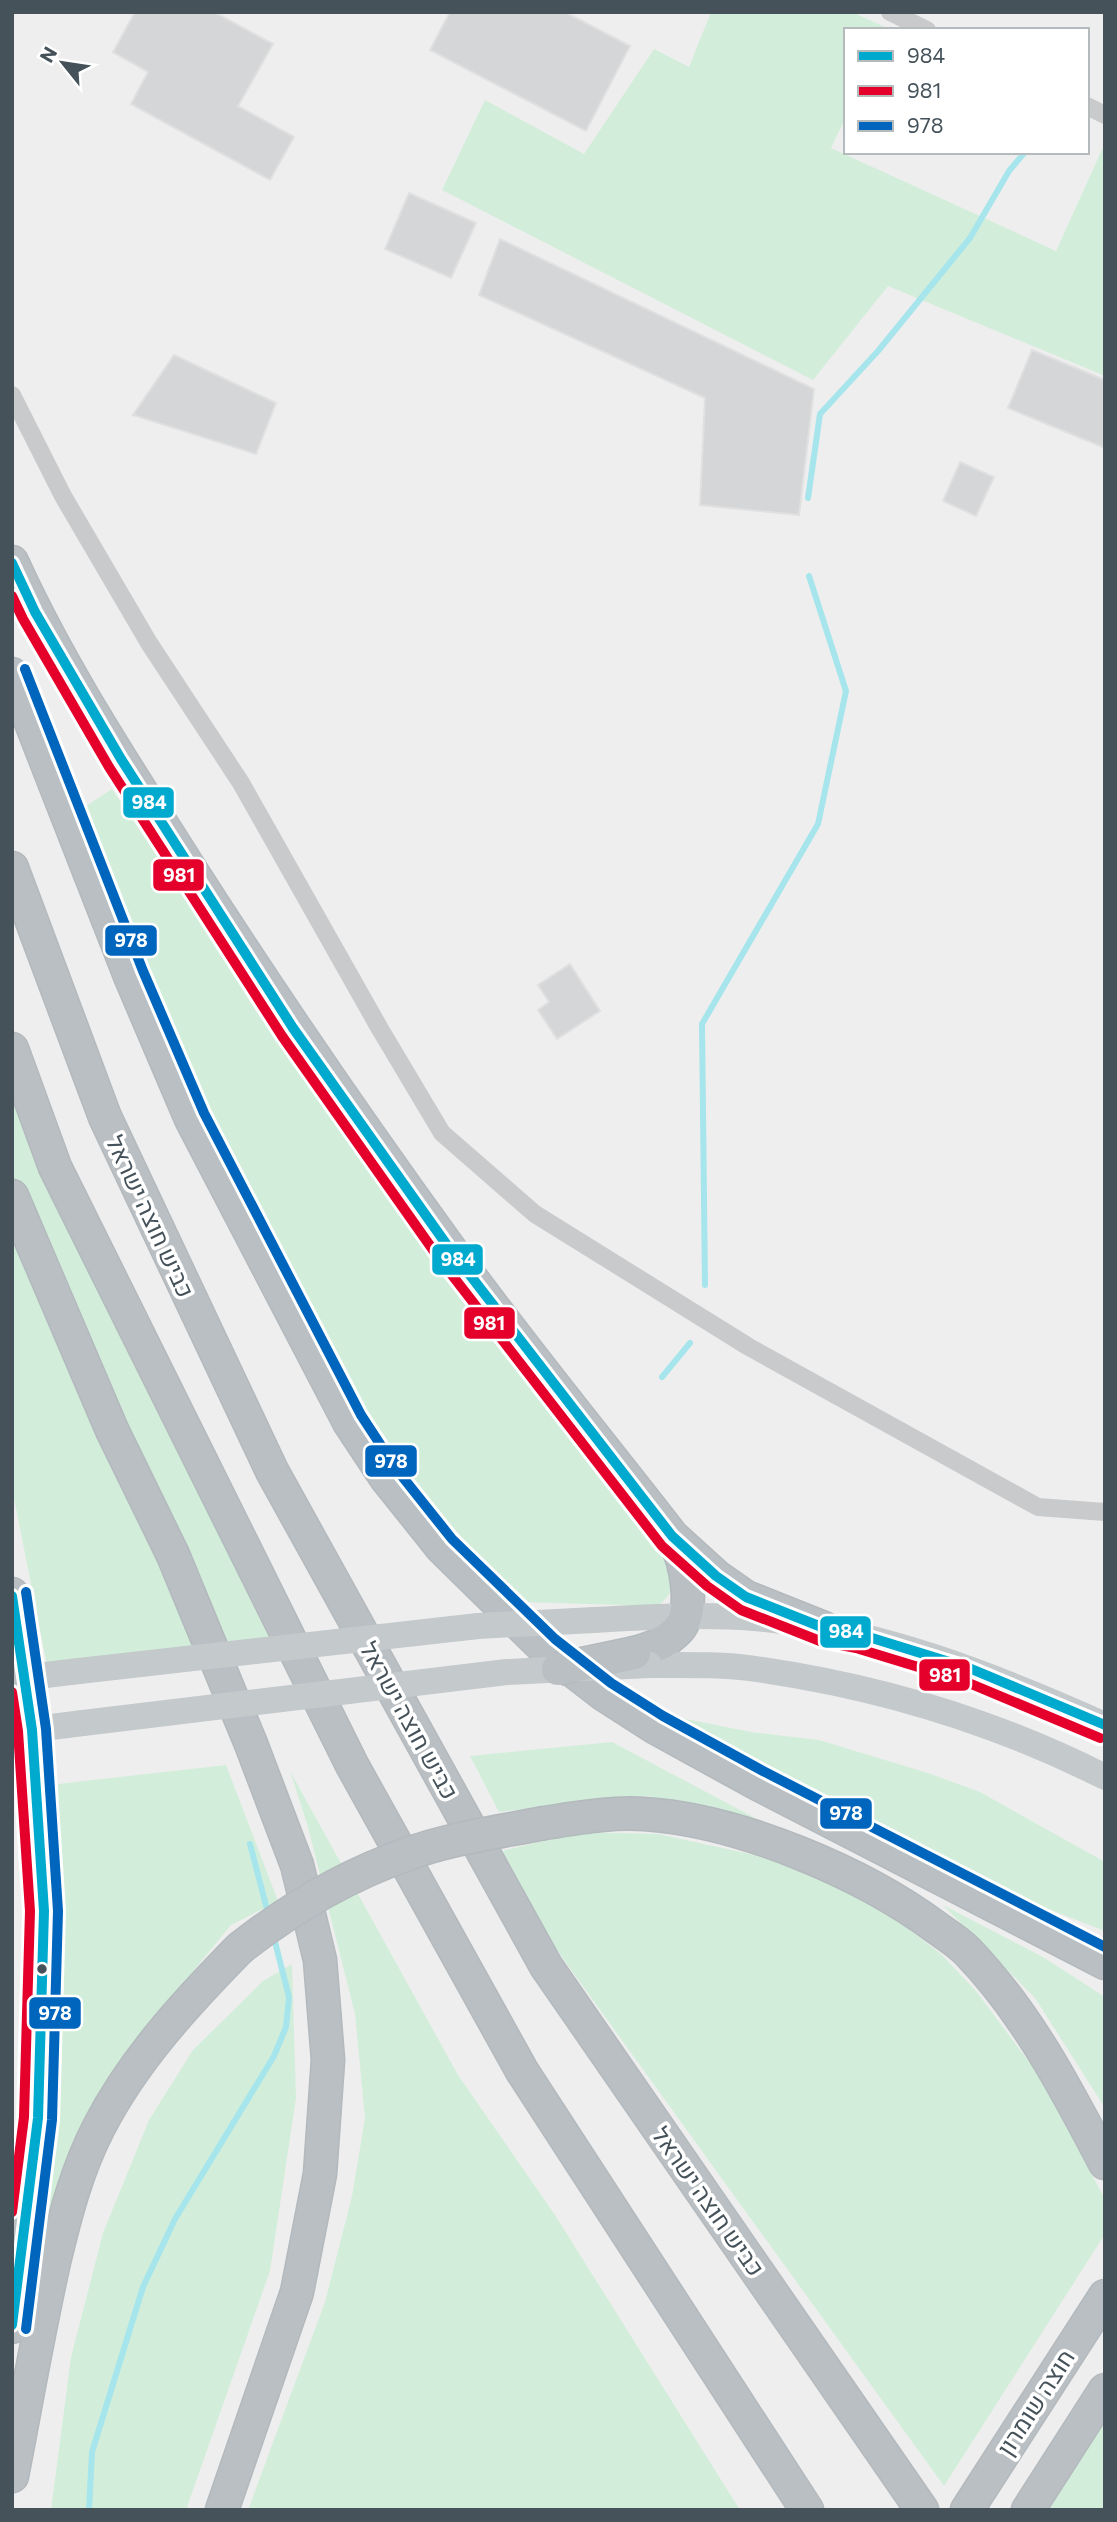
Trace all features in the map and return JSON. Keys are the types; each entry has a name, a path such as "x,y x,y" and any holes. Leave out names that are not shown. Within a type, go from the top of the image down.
{"highway":[{"path":"12,562 35,612 121,759 293,1028 449,1248 672,1535 706,1567 746,1597 824,1628"},
{"path":"12,674 130,976 191,1119 349,1422 386,1478 443,1548 546,1650 603,1694 656,1728 756,1783 1105,1963"},
{"name":"כביש חוצה ישראל","path":"12,868 105,1117 272,1471 312,1544 547,1966 922,2510"},
{"path":"12,1049 55,1167 352,1765 522,2071 807,2510"},
{"path":"12,1196 112,1430 173,1555 251,1744 298,1865 320,1960 328,2060 320,2174 297,2292 222,2510"},
{"path":"558,1669 642,1659 647,1650 679,1629 685,1617 687,1584 681,1552 672,1535"},
{"path":"12,1594 22,1731 40,1858 44,1911 38,2118 12,2327"},
{"path":"12,1797 40,1858"},
{"path":"12,2476 62,2232 78,2175 99,2126 139,2062 187,2002 240,1948 280,1917 355,1876 408,1853 598,1814 645,1814 706,1823 836,1868 907,1906 965,1949 1011,2002 1038,2041 1105,2163"},
{"name":"חוצה שומרון","path":"967,2510 1105,2296"},
{"path":"1028,2510 1105,2390"}],"main road":[{"path":"19,1679 478,1626 685,1617 753,1618 859,1634 969,1668 1105,1725"},
{"path":"642,1659 753,1668 837,1684 942,1710 1057,1753 1105,1777"},
{"path":"22,1731 441,1679 558,1669"}],"street":[{"path":"890,12 923,28"},
{"path":"1089,107 1105,115"},
{"path":"12,395 63,496 136,621 241,783 442,1133 535,1214 749,1347 1038,1507 1105,1512"}],"green space":[{"path":"711,12 852,12 887,28 844,28 844,121 831,148 1056,251 1105,143 1105,376 888,286 813,380 442,190 485,100 584,154 654,49 689,67"},
{"path":"112,789 177,885 256,1011 316,1097 664,1542 675,1576 672,1590 658,1606 518,1602 396,1462 260,1218 192,1083 83,808"},
{"path":"12,1087 273,1639 47,1665 12,1488"},
{"path":"681,1718 751,1732 819,1740 980,1792 1105,1862 1105,1931 983,1882 856,1822 750,1762"},
{"path":"612,1742 776,1829 648,1796 499,1812 470,1756"},
{"path":"226,1765 278,1901 231,1925 118,2063 83,2123 56,2198 24,2329 58,1969 58,1784"},
{"path":"290,1771 458,2075 555,2215 740,2510 248,2510 325,2302 352,2196 365,2118 355,2014 308,1827"},
{"path":"579,1832 658,1834 750,1854 823,1876 890,1915 941,1954 976,1991 1038,2074 1105,2199 1105,2234 944,2486 556,1949 498,1852"},
{"path":"943,1905 1043,1957 1105,1997 1105,2108 1035,1998"},
{"path":"292,1964 296,2098 270,2271 186,2510 51,2510 71,2357 103,2233 149,2120 193,2050 263,1981"},
{"path":"1105,2418 1105,2510 1049,2510"}],"building":[{"path":"135,12 214,12 273,44 238,106 294,137 270,180 131,104 148,72 113,52"},
{"path":"450,12 565,12 630,46 586,131 430,50"},
{"path":"409,193 476,223 451,278 385,249"},
{"path":"500,239 814,389 799,515 700,505 705,398 479,295"},
{"path":"1032,350 1105,380 1105,448 1008,408"},
{"path":"174,355 276,403 256,454 133,415"},
{"path":"960,462 994,477 976,516 943,501"},
{"path":"570,964 600,1011 557,1039 538,1010 549,1002 538,985"}],"waterway":[{"path":"808,498 820,414 878,351 970,238 1009,171 1023,154"},
{"path":"705,1285 702,1024 818,824 846,691 809,576"},
{"path":"662,1377 690,1343"},
{"path":"250,1844 269,1917"},
{"path":"89,2510 92,2452 143,2287 175,2219 274,2056 286,2027 289,1997 273,1934"}],"transit line":[{"name":"984","path":"12,563 35,612 121,759 293,1028 449,1248 672,1536 716,1576 746,1597 824,1628 859,1634 969,1668 1105,1725"},
{"name":"981","path":"12,596 109,767 282,1036 438,1257 662,1546 707,1586 741,1610 820,1641 856,1648 964,1681 1100,1738"},
{"name":"978","path":"25,669 143,971 204,1113 361,1415 397,1470 452,1539 555,1639 611,1683 663,1716 763,1771 1105,1947"},
{"name":"978","path":"26,1592 46,1729 58,1911 52,2120 26,2329"},
{"name":"984","path":"12,1596 32,1730 44,1911 38,2118 12,2325"},
{"name":"981","path":"12,1692 18,1731 30,1911 24,2117 12,2212"}]}
